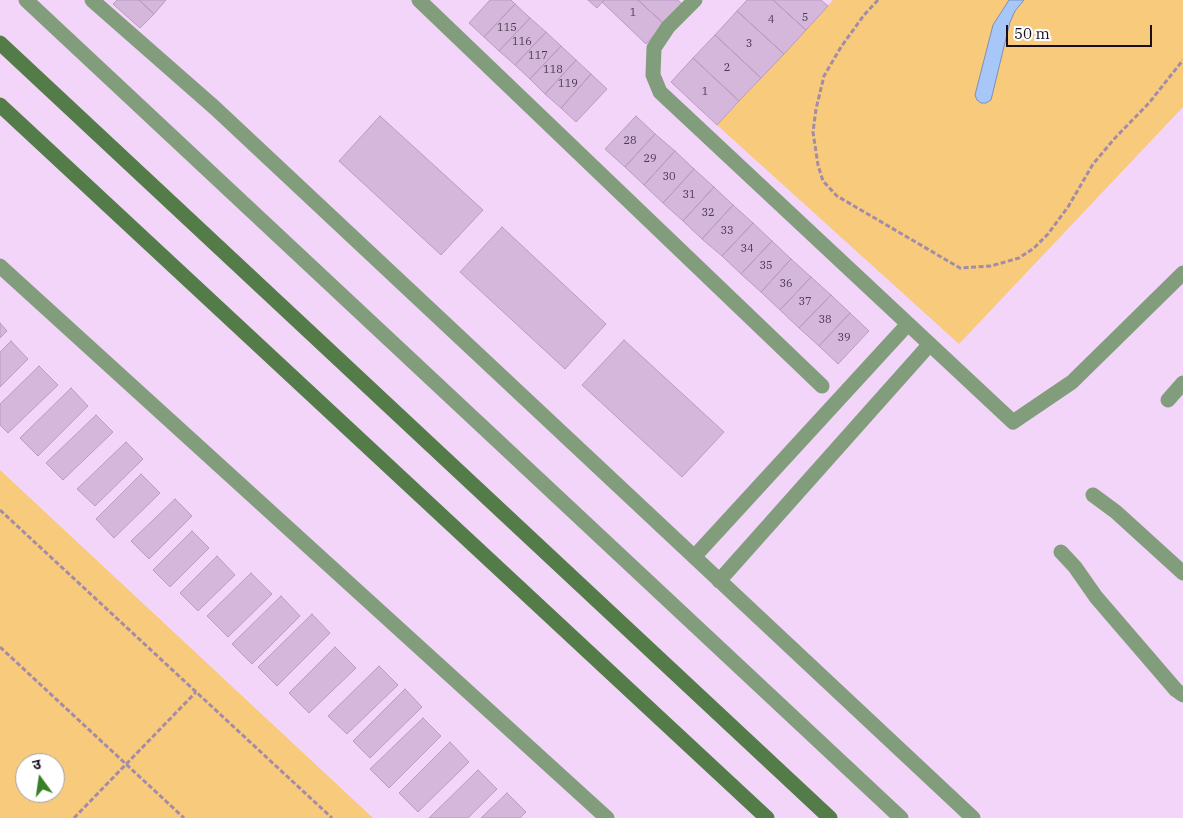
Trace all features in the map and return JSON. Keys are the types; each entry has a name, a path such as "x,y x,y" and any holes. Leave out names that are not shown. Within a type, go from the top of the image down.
{"street":[{"path":"26,0 901,818"},
{"path":"92,0 215,108 973,818"},
{"path":"420,0 822,386"},
{"path":"695,0 668,27 654,48 653,75 660,92 1012,422 1072,382 1183,273"},
{"path":"0,43 830,818"},
{"path":"0,105 766,818"},
{"path":"0,266 607,818"},
{"path":"694,557 908,324"},
{"path":"720,581 930,344"},
{"path":"1168,400 1183,383"},
{"path":"1093,495 1116,512 1183,573"},
{"path":"1060,552 1075,567 1096,597 1176,690 1183,695"}],"path":[{"path":"878,0 864,15 841,47 824,76 813,132 818,166 823,180 837,196 960,268 1000,264 1019,258 1034,248 1048,234 1068,207 1093,164 1150,102 1183,60"},
{"path":"0,510 332,818"},
{"path":"0,647 184,818"},
{"path":"74,818 196,692"}],"shaded area":[{"path":"833,0 1183,0 1183,107 959,344 717,125"},
{"path":"0,470 373,818 0,818"}],"water":[{"path":"1009,0 1024,0 1015,11 1010,22 991,100 981,103 975,95 993,25"}],"building":[{"path":"117,0 139,0 154,14 140,28 113,4"},
{"path":"139,0 166,0 154,14"},
{"path":"490,0 511,0 515,4 484,37 469,23"},
{"path":"588,0 604,0 597,8"},
{"path":"604,0 638,0 664,24 646,44 602,2"},
{"path":"638,0 678,0 683,5 664,24"},
{"path":"747,0 773,0 806,30 784,54 737,11"},
{"path":"773,0 821,0 828,6 806,30"},
{"path":"515,4 530,18 499,51 484,37"},
{"path":"737,11 784,54 761,78 715,35"},
{"path":"530,18 546,32 515,65 499,51"},
{"path":"546,32 561,46 530,79 515,65"},
{"path":"715,35 761,78 739,101 693,58"},
{"path":"561,46 576,60 545,94 530,79"},
{"path":"693,58 739,101 717,125 671,82"},
{"path":"576,60 591,74 561,108 545,94"},
{"path":"591,74 607,89 576,122 561,108"},
{"path":"380,116 483,210 441,255 339,161"},
{"path":"636,116 655,134 625,167 605,149"},
{"path":"655,134 675,151 644,185 625,167"},
{"path":"675,151 694,169 663,203 644,185"},
{"path":"694,169 714,187 683,221 663,203"},
{"path":"714,187 733,205 702,239 683,221"},
{"path":"733,205 753,223 722,256 702,239"},
{"path":"753,223 772,241 741,274 722,256"},
{"path":"502,227 606,324 565,369 460,272"},
{"path":"772,241 791,259 761,292 741,274"},
{"path":"791,259 811,277 780,310 761,292"},
{"path":"811,277 831,295 799,328 780,310"},
{"path":"831,295 850,313 819,346 799,328"},
{"path":"850,313 869,331 838,364 819,346"},
{"path":"0,323 7,331 0,338"},
{"path":"624,340 724,432 682,477 582,385"},
{"path":"11,341 28,359 0,387 0,352"},
{"path":"39,366 58,385 8,433 0,425 0,404"},
{"path":"71,388 88,406 38,456 20,438"},
{"path":"96,415 113,432 63,480 46,463"},
{"path":"126,442 143,459 95,506 77,489"},
{"path":"141,474 160,493 114,538 96,519"},
{"path":"175,499 192,516 149,559 131,541"},
{"path":"192,531 209,548 170,587 153,570"},
{"path":"217,556 235,575 198,611 180,593"},
{"path":"251,573 272,594 228,637 207,616"},
{"path":"281,596 300,616 252,664 232,644"},
{"path":"312,614 330,633 277,686 258,667"},
{"path":"335,647 356,668 309,713 289,693"},
{"path":"379,666 398,685 347,734 328,716"},
{"path":"405,689 422,707 370,758 353,741"},
{"path":"423,718 441,736 389,788 370,769"},
{"path":"450,742 469,762 418,812 399,793"},
{"path":"478,770 497,789 468,818 429,818"},
{"path":"507,793 526,812 520,818 481,818"}]}
